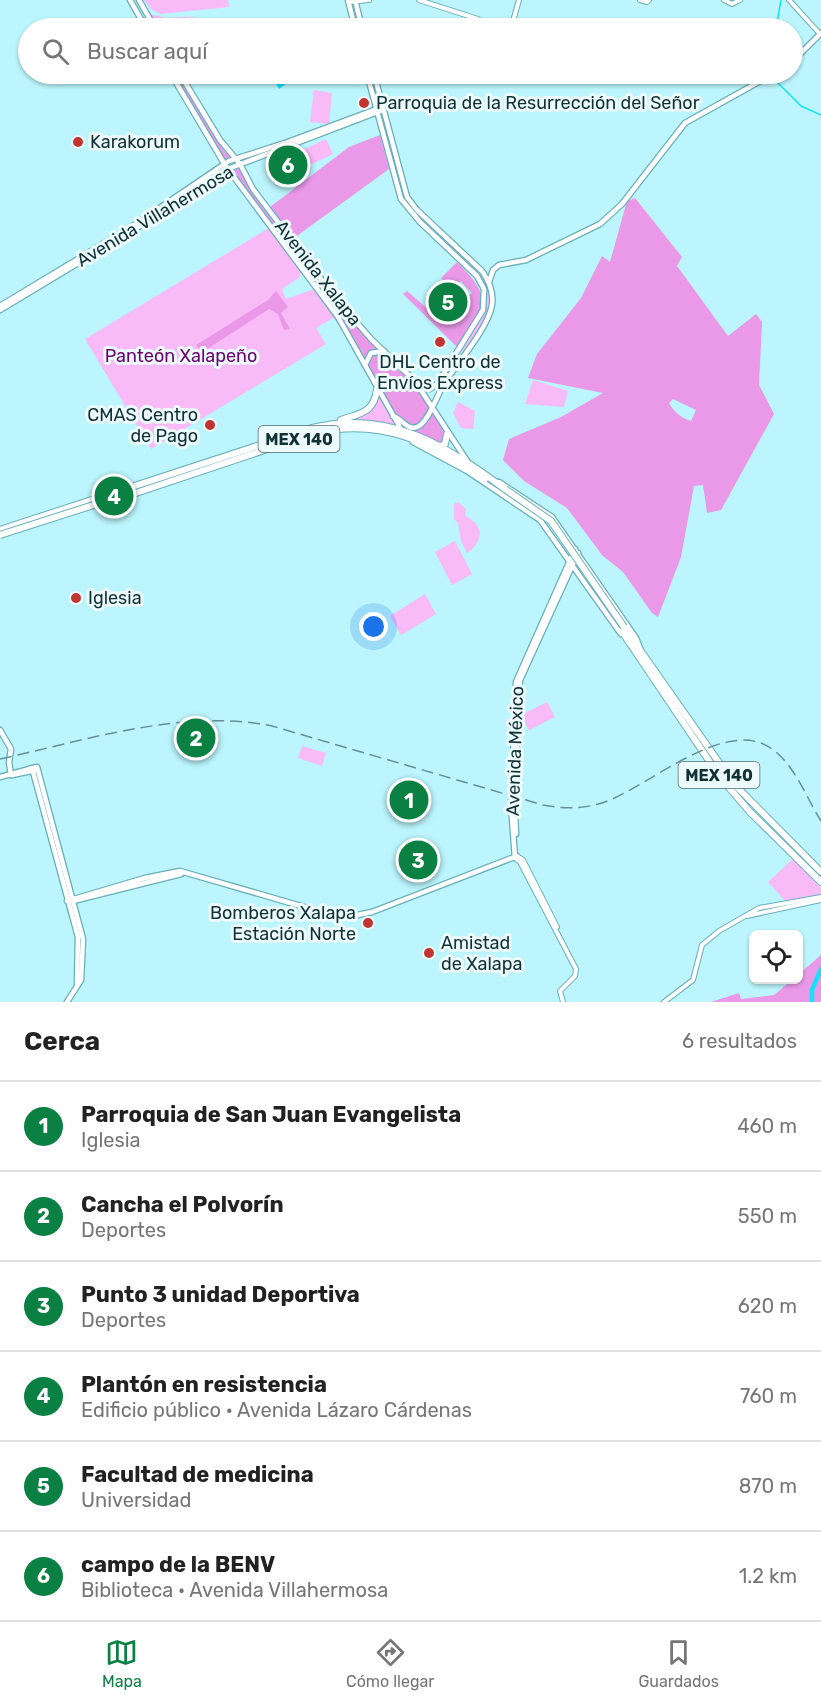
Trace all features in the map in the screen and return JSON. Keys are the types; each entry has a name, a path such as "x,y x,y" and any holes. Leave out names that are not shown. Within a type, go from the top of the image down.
{"highway":[{"path":"336,423 368,411 374,405 377,389"},
{"name":"MEX 140","path":"0,534 312,428 336,423 374,422 440,447 496,482 504,490"},
{"name":"MEX 140","path":"0,534 41,517 315,433 348,427 381,429 404,434 504,490 551,521 623,628 732,782 821,872"},
{"path":"430,448 440,447 447,442 447,434"},
{"name":"MEX 140","path":"31,523 39,524 118,495"},
{"path":"39,524 41,517"},
{"name":"MEX 140","path":"639,651 720,777 750,812 821,882"}],"main road":[{"path":"130,0 140,18"},
{"path":"139,0 149,18"},
{"path":"352,1 355,18"},
{"path":"352,1 358,18"},
{"path":"803,51 820,34"},
{"name":"Avenida Xalapa","path":"177,84 227,167 334,312 404,434"},
{"name":"Avenida Xalapa","path":"186,84 220,141 238,161 253,189 337,300 419,387 447,434 469,464"},
{"path":"370,84 401,199 420,222 477,276 484,289 483,310 441,383 426,421 414,428 393,416"},
{"path":"377,84 407,197 417,210 482,270 489,282 492,297 489,315 441,383 430,389 419,387"},
{"path":"482,270 493,270 502,264 526,260 600,224 622,204 685,123 755,84"},
{"name":"Avenida Villahermosa","path":"0,308 138,227 238,161 383,108"},
{"path":"213,145 220,141"},
{"name":"Avenida Villahermosa","path":"227,167 238,161"},
{"path":"247,194 253,189"},
{"path":"489,282 493,270"},
{"path":"365,367 371,353 384,351"},
{"path":"404,434 467,471 540,520 629,645 639,651"},
{"path":"496,482 548,513 636,638 639,651"},
{"name":"Avenida México","path":"517,858 513,783 520,680 576,551"},
{"path":"0,724 13,747 9,760"},
{"path":"0,730 10,747 10,774"},
{"path":"0,777 35,769 83,942 81,980 67,1002"},
{"path":"70,900 186,873 348,917 367,913 517,858"}],"street":[{"path":"352,1 369,0"},
{"path":"419,0 475,18"},
{"path":"514,18 519,0"},
{"path":"640,0 649,0"},
{"path":"724,0 732,4 740,0"},
{"path":"789,0 820,34"},
{"path":"517,858 523,860 577,971 561,988 563,1002"},
{"path":"664,1002 693,980 700,949 715,934 762,907 821,898"}],"green space":[{"path":"144,0 228,0 229,7 160,14 151,9"},
{"path":"150,14 167,18 152,18"},
{"path":"314,90 332,93 329,124 310,122"},
{"path":"382,114 402,190 409,202 405,204 379,115"},
{"path":"326,139 333,154 304,168 296,153"},
{"name":"Panteón Xalapeño","path":"269,228 301,272 300,277 282,289 286,299 314,289 335,317 316,328 326,344 151,449 85,339"},
{"path":"441,235 469,260 484,280 488,291 489,303 486,316 464,353 462,351 482,312 485,299 484,288 469,267 437,238"},
{"path":"533,380 568,391 564,407 525,404"},
{"path":"378,394 396,425 349,420 372,409"},
{"path":"458,402 475,411 473,429 461,428 453,413"},
{"path":"458,502 466,509 465,515 478,526 480,535 477,543 467,553 461,541 458,523 454,519 454,504"},
{"path":"455,541 472,574 452,585 435,552"},
{"path":"425,594 436,614 401,635 390,616"},
{"path":"547,702 555,717 529,730 521,715"},
{"path":"302,746 326,753 322,766 298,758"},
{"path":"793,859 821,888 821,894 785,901 768,882"}],"shaded area":[{"path":"178,84 184,84 224,151 232,158 224,161"},
{"path":"380,135 389,169 294,238 270,207 349,147"},
{"path":"239,168 258,201 379,349 367,355 364,361 232,171"},
{"path":"635,198 682,257 677,266 728,336 756,314 762,322 759,385 774,414 721,510 707,513 703,485 694,486 681,557 658,617 652,613 623,572 602,555 567,508 524,481 503,460 509,439 561,417 603,393 528,378 537,354 581,298 602,256 610,262 627,201","holes":["673,399 696,410 691,421 678,414 669,403"]},
{"path":"457,262 477,286 481,295 481,303 479,312 457,347 403,294 407,291 445,324 451,316 429,297 442,284 450,292 443,299 452,312 472,293 461,281 452,289 441,278"},
{"path":"276,291 288,307 281,313 290,329 284,330 278,314 269,309 201,353 196,345 268,300"},
{"path":"382,353 417,385 430,406 426,418 417,425 406,424 391,410 367,369 371,357"},
{"path":"433,411 446,437 442,446 403,429 396,418 405,427 424,424"},
{"path":"821,955 821,1002 711,1002 739,993 741,999 774,995 787,984 803,984 803,971"}],"water":[{"path":"276,84 286,84 279,89"}],"waterway":[{"path":"778,18 781,0"},
{"path":"779,84 801,106 821,115"},
{"path":"812,1002 812,990 821,969"}],"railway":[{"path":"0,759 136,729 205,721 239,721 272,726 543,805 572,808 602,803 621,795 689,756 713,746 736,741 757,742 776,752 790,767 821,821"}],"place":[{"name":"Parroquia de la Resurrección del Señor","path":"364,103"},
{"name":"Karakorum","path":"78,142"},
{"name":"campo de la BENV","path":"288,165"},
{"name":"Facultad de medicina","path":"448,302"},
{"name":"DHL Centro de Envíos Express","path":"440,342"},
{"name":"CMAS Centro de Pago","path":"210,425"},
{"name":"Plantón en resistencia","path":"114,496"},
{"name":"Iglesia","path":"76,598"},
{"name":"Cancha el Polvorín","path":"196,738"},
{"name":"Parroquia de San Juan Evangelista","path":"409,800"},
{"name":"Punto 3 unidad Deportiva","path":"418,860"},
{"name":"Bomberos Xalapa Estación Norte","path":"368,923"},
{"name":"Amistad de Xalapa","path":"429,953"}]}
